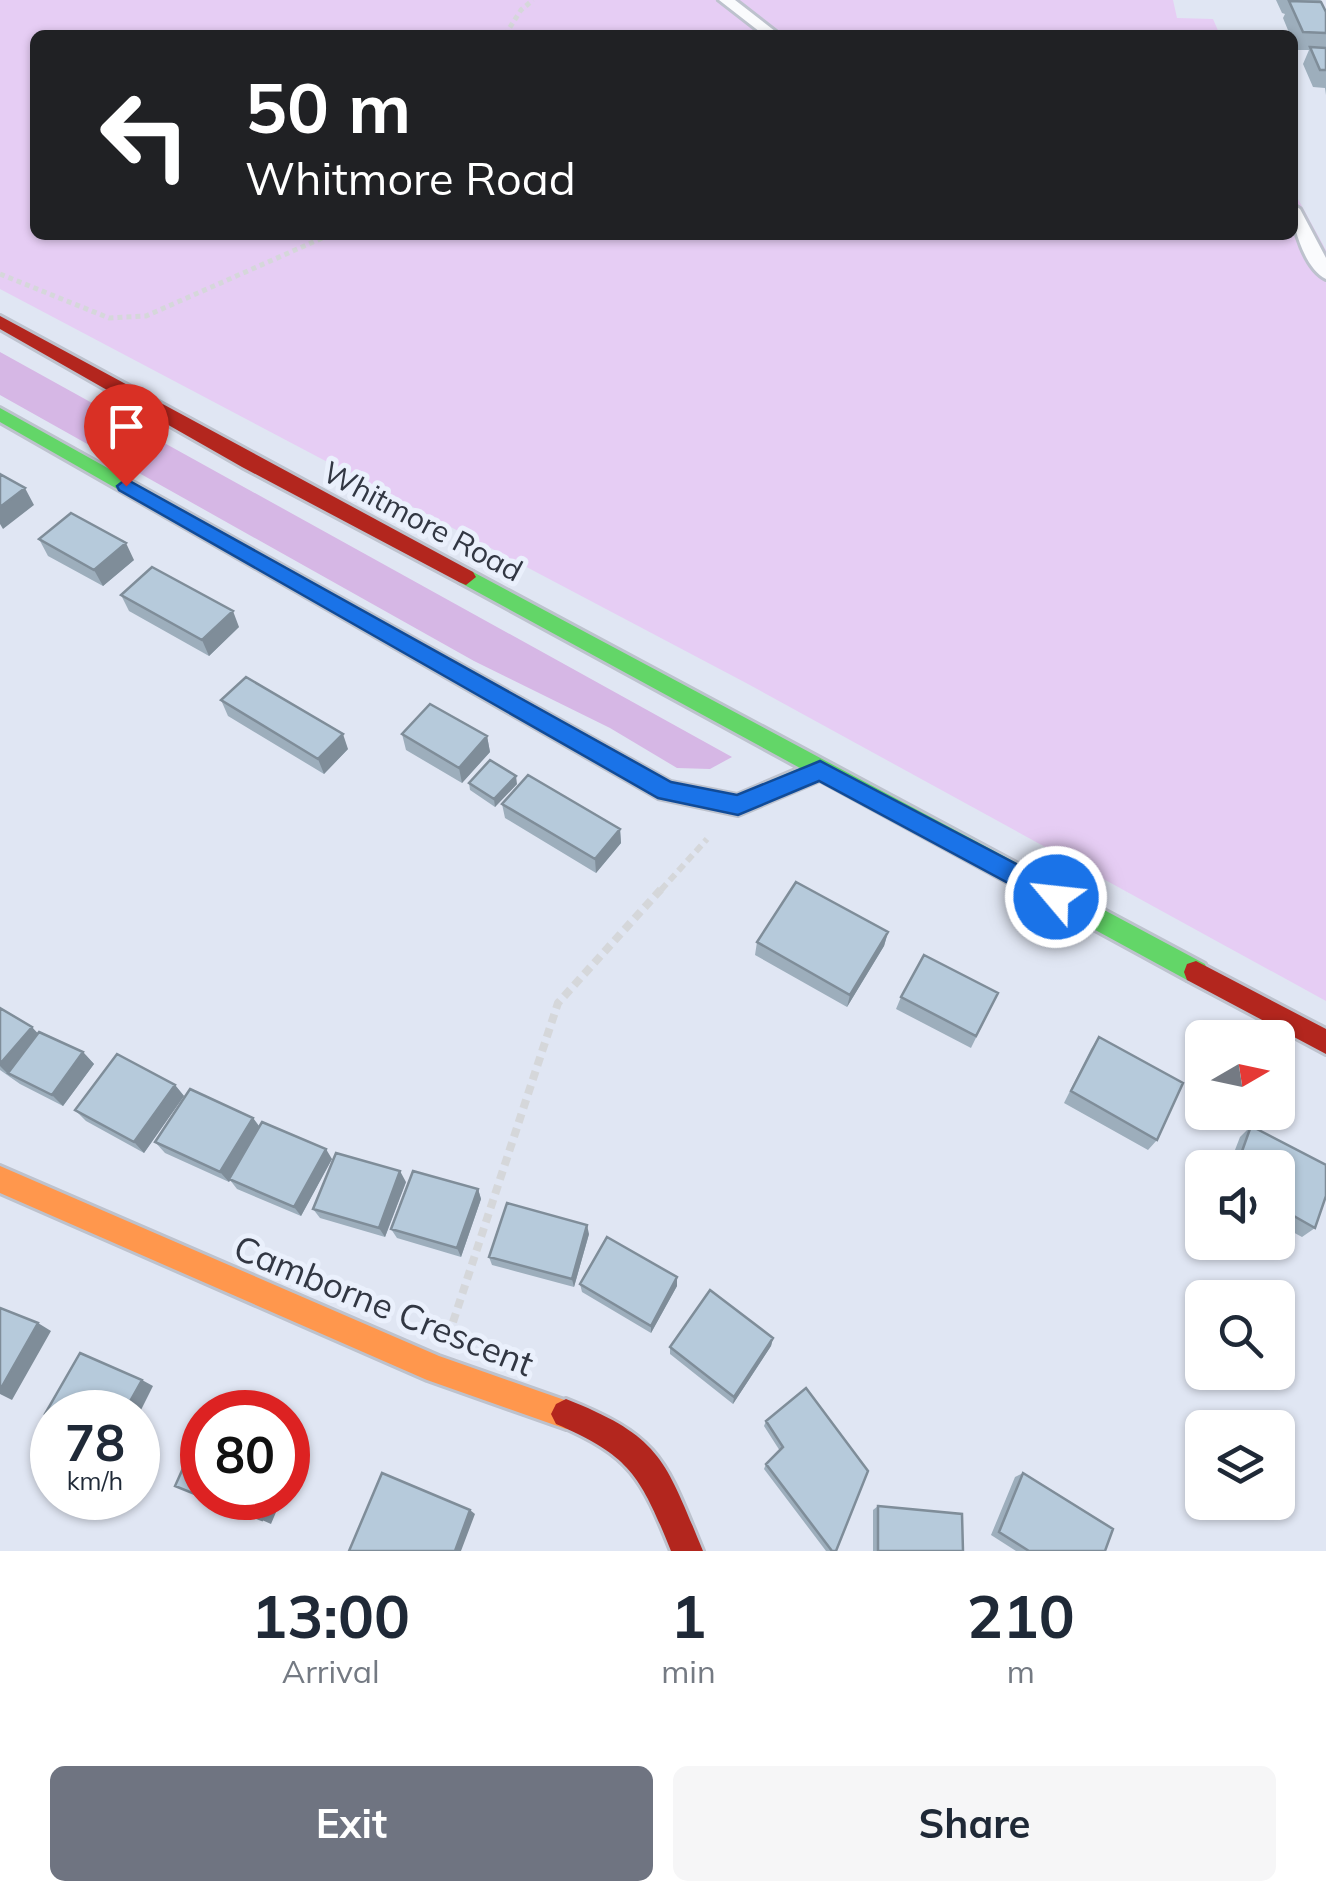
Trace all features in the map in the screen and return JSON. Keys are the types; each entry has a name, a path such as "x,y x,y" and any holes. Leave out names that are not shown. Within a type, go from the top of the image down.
{"main road":[{"name":"Whitmore Road","path":"0,322 249,462 714,709 1326,1042"},
{"path":"0,414 666,791 738,805 820,770"},
{"name":"Camborne Crescent","path":"0,1179 437,1370 608,1429 652,1466 687,1551"}],"lane":[{"path":"726,0 766,30"},
{"path":"1298,220 1326,274"}],"path":[{"path":"508,30 533,0"},
{"path":"0,274 109,318 146,316 319,240"},
{"path":"437,1370 558,1002 738,805"}],"shaded area":[{"path":"0,0 1173,0 1177,18 1213,19 1218,30 30,30 30,240 1298,240 1298,199 1326,250 1326,1001 748,684 0,289"},
{"path":"0,352 732,757 710,769 677,768 610,728 474,661 0,395"}],"building":[{"path":"1289,1 1321,2 1326,12 1326,33 1303,32"},
{"path":"1310,47 1326,48 1326,70 1320,70"},
{"path":"0,474 25,488 0,507"},
{"path":"71,513 126,543 94,570 39,539"},
{"path":"152,567 233,611 202,640 121,595"},
{"path":"246,677 343,734 318,759 221,700"},
{"path":"430,704 487,736 459,768 402,734"},
{"path":"490,760 516,776 494,799 469,783"},
{"path":"528,775 620,829 595,859 502,804"},
{"path":"796,882 888,932 850,995 757,942"},
{"path":"924,955 998,993 976,1036 901,997"},
{"path":"0,1008 32,1027 0,1064"},
{"path":"39,1032 83,1052 52,1095 8,1073"},
{"path":"1099,1037 1183,1083 1157,1140 1071,1091"},
{"path":"117,1054 175,1085 134,1142 75,1110"},
{"path":"190,1089 253,1118 220,1172 155,1142"},
{"path":"262,1122 326,1149 294,1207 229,1179"},
{"path":"1250,1130 1259,1130 1326,1165 1326,1196 1315,1228 1295,1217 1295,1150 1242,1150"},
{"path":"336,1153 400,1171 379,1228 313,1209"},
{"path":"413,1171 478,1189 457,1248 391,1229"},
{"path":"507,1203 587,1225 572,1279 489,1257"},
{"path":"607,1237 677,1277 651,1326 580,1284"},
{"path":"710,1290 773,1338 734,1397 670,1347"},
{"path":"0,1308 38,1323 0,1390"},
{"path":"80,1353 142,1380 136,1390 59,1390"},
{"path":"806,1388 868,1471 836,1551 832,1551 766,1464 783,1447 766,1421"},
{"path":"382,1473 470,1510 455,1551 349,1551"},
{"path":"1023,1473 1113,1529 1105,1551 1029,1551 999,1532"},
{"path":"878,1506 962,1514 963,1551 878,1551"}],"traffic: fast":[{"path":"0,414 666,791 738,805 819,770"},
{"path":"466,577 1196,972"}],"traffic: slow":[{"path":"0,1179 437,1370 566,1414"}],"traffic: jam":[{"path":"0,322 249,462 466,577"},
{"path":"1196,972 1326,1042"},
{"path":"566,1414 617,1437 646,1464 687,1551"}],"route":[{"path":"126,486 666,791 738,805 820,770 1056,897"}]}
